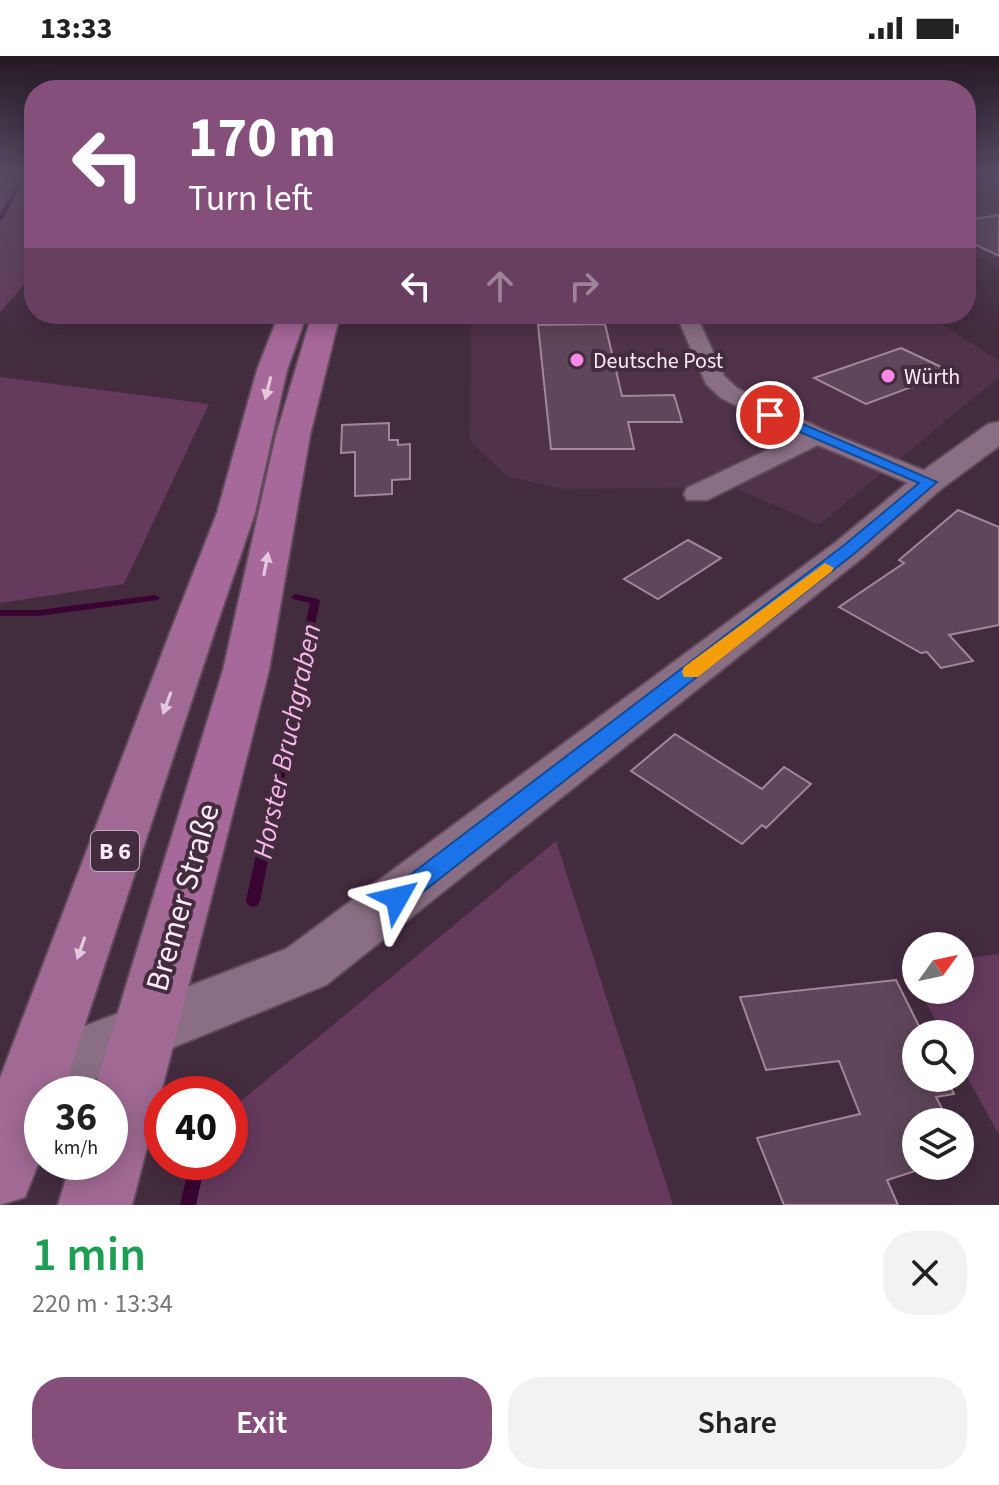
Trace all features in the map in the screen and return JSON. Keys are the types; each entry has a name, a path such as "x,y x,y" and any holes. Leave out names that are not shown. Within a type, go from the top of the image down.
{"highway":[{"name":"B 6","path":"193,630 236,513 272,370 289,324"},
{"name":"Bremer Straße","path":"184,891 253,641 307,370 323,324"}],"main road":[{"name":"B 6","path":"0,1172 19,1075 193,630"},
{"name":"Bremer Straße","path":"128,1089 184,891"},
{"path":"95,1205 102,1180"}],"street":[{"path":"690,324 714,379 729,393 817,436 929,482"},
{"path":"19,1075 144,1032 306,967 849,550 929,482 999,431"},
{"path":"697,494 817,436"}],"shaded area":[{"path":"0,227 24,227 24,285 0,312"},
{"path":"976,227 999,227 999,267 976,255"},
{"path":"471,324 942,324 999,361 999,377 819,525 733,487 562,489 507,476 470,441"},
{"path":"0,377 209,404 124,584 0,603"},
{"path":"556,841 673,1205 195,1205 200,1180 248,1180 248,1095"},
{"path":"999,954 999,1135 974,1089 974,1020 935,1020 927,1004 974,1004 974,957"}],"building":[{"path":"976,227 999,227 999,256 976,245"},
{"name":"Deutsche Post","path":"605,324 622,396 674,395 682,422 628,422 634,449 551,449 538,325"},
{"name":"Würth","path":"901,348 952,372 866,404 814,378"},
{"path":"389,423 389,440 398,440 398,445 410,444 410,479 392,480 392,494 355,496 355,452 341,453 342,425"},
{"path":"958,510 999,527 999,625 949,635 973,661 941,668 927,652 921,653 839,607 904,563 899,560"},
{"path":"688,540 721,558 658,599 624,579"},
{"path":"675,734 762,789 784,767 811,784 766,828 762,825 742,844 631,771"},
{"path":"896,980 902,992 902,1004 908,1004 916,1020 902,1020 902,1092 954,1094 936,1097 942,1108 902,1108 902,1175 887,1180 898,1205 784,1205 757,1138 860,1114 839,1061 766,1070 740,997"}],"waterway":[{"name":"Horster Bruchgraben","path":"253,901 315,601 296,597"},
{"name":"Horster Bruchgraben","path":"0,613 39,613 155,598"},
{"name":"Horster Bruchgraben","path":"188,1205 193,1180"}],"slow traffic":[{"path":"691,672 825,568"}],"place":[{"name":"Deutsche Post","path":"577,360"},
{"name":"Würth","path":"888,376"}],"route":[{"path":"397,898 849,550 929,482 770,415"}]}
